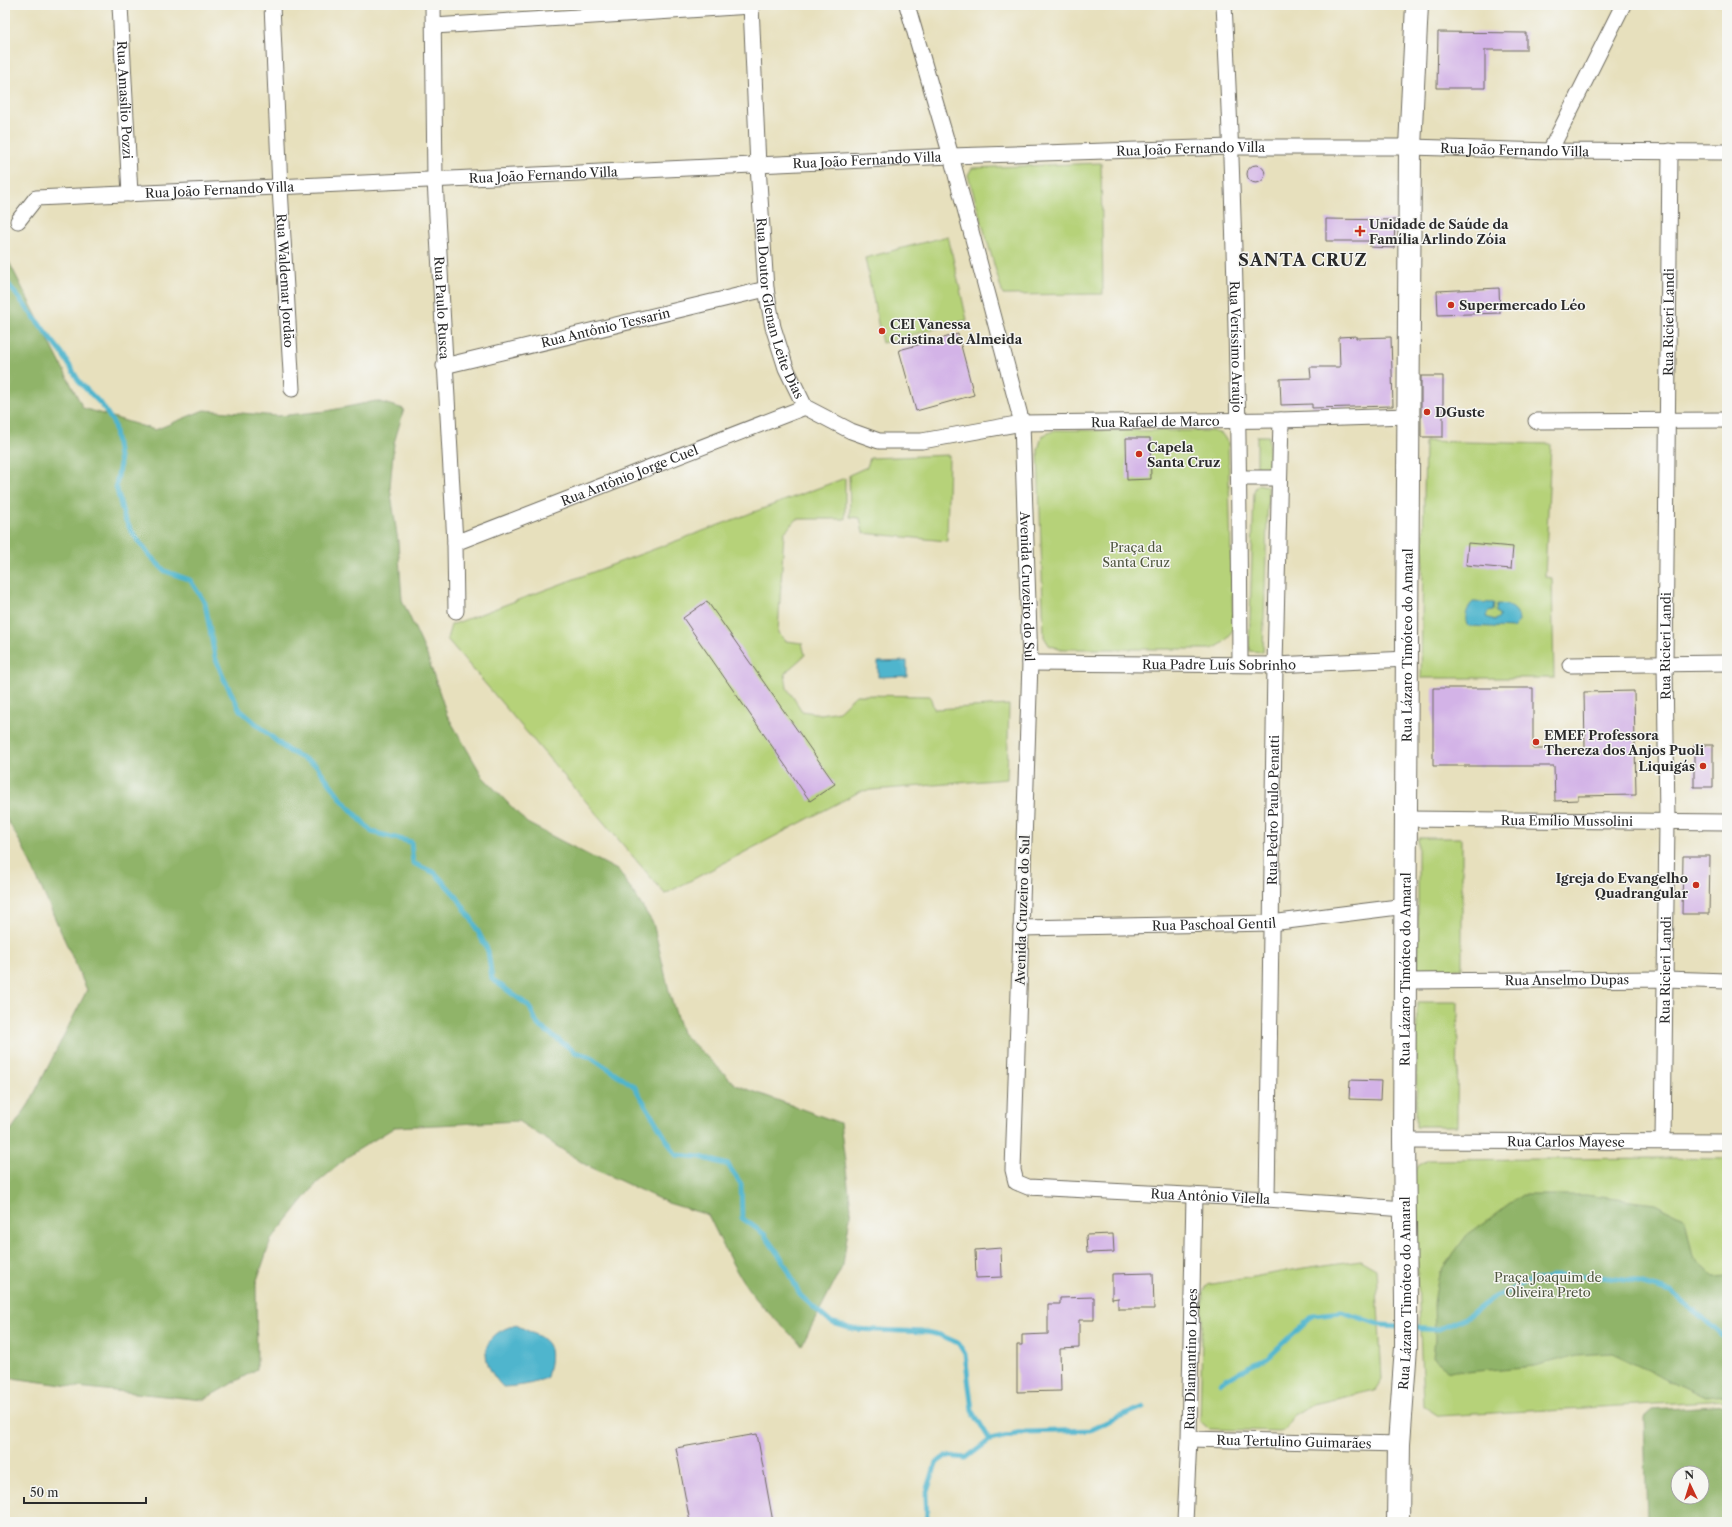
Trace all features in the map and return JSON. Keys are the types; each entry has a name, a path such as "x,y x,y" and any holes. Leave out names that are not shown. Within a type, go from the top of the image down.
{"main road":[{"name":"Rua Lázaro Timóteo do Amaral","path":"1398,1522 1399,1444 1406,1347 1404,1141 1410,147 1417,5"}],"street":[{"name":"Rua Amasílio Pozzi","path":"120,5 130,194"},
{"name":"Rua Waldemar Jordão","path":"272,5 280,188 292,388"},
{"name":"Rua Paulo Rusca","path":"433,5 435,180 444,366 455,543 456,611"},
{"path":"434,26 751,5"},
{"name":"Rua Doutor Glenan Leite Dias","path":"751,5 758,166 766,289 773,327 784,361 804,407 850,431 879,441 922,441 1022,423"},
{"name":"Avenida Cruzeiro do Sul","path":"906,5 951,156 1022,423 1030,663 1013,1170 1016,1182"},
{"name":"Rua Veríssimo Araújo","path":"1224,5 1232,147 1239,478 1240,664"},
{"path":"1550,151 1623,5"},
{"name":"Rua João Fernando Villa","path":"18,221 36,198 951,156 1232,147 1410,147 1550,151 1727,152"},
{"name":"Rua Ricieri Landi","path":"1663,1141 1667,821 1665,663 1670,151"},
{"name":"Rua Antônio Tessarin","path":"444,366 766,289"},
{"name":"Rua Antônio Jorge Cuel","path":"455,543 804,407"},
{"name":"Rua Rafael de Marco","path":"1022,423 1237,421 1408,416"},
{"name":"Rua Pedro Paulo Penatti","path":"1267,1199 1275,665 1281,420"},
{"path":"1536,421 1727,420"},
{"path":"1239,478 1279,478"},
{"name":"Rua Padre Luís Sobrinho","path":"1030,663 1275,665 1408,659"},
{"path":"1570,665 1727,663"},
{"name":"Rua Emílio Mussolini","path":"1406,819 1727,822"},
{"name":"Rua Paschoal Gentil","path":"1022,928 1271,923 1406,906"},
{"name":"Rua Anselmo Dupas","path":"1406,982 1665,979 1727,981"},
{"name":"Rua Carlos Mayese","path":"1404,1141 1727,1142"},
{"name":"Rua Antônio Vilella","path":"1016,1182 1028,1187 1267,1199 1405,1209"},
{"name":"Rua Diamantino Lopes","path":"1184,1522 1189,1439 1194,1195"},
{"name":"Rua Tertulino Guimarães","path":"1189,1439 1399,1444"}],"green space":[{"path":"1101,163 1103,294 1003,295 968,175 972,168"},
{"path":"948,236 967,320 882,343 865,258"},
{"path":"5,254 83,408 155,430 204,410 278,416 327,411 376,401 404,409 394,443 390,487 398,542 402,600 427,655 447,715 483,777 527,823 619,871 653,923 670,995 682,1033 736,1085 840,1123 851,1208 843,1265 802,1345 768,1312 749,1290 732,1263 708,1215 668,1203 586,1165 518,1121 395,1127 353,1153 317,1183 271,1240 256,1283 257,1369 203,1400 77,1387 5,1377 5,1139 29,1104 87,990 23,847 5,816"},
{"name":"Praça da Santa Cruz","path":"1055,430 1212,431 1222,434 1228,443 1233,627 1230,635 1222,643 1212,649 1059,649 1049,645 1044,637 1038,450 1042,436"},
{"path":"1257,436 1269,436 1269,470 1257,470"},
{"path":"1425,441 1551,444 1545,577 1552,578 1554,678 1421,678"},
{"path":"949,455 947,541 863,533 860,518 850,517 849,475 867,467 870,458"},
{"path":"845,478 845,519 796,519 784,533 778,633 786,641 802,643 805,655 785,673 787,688 802,711 821,714 839,711 856,695 930,696 934,709 1009,705 1007,779 861,791 665,894 447,639 451,625"},
{"path":"1259,484 1266,486 1268,489 1263,652 1249,651 1254,491"},
{"path":"1418,838 1462,838 1462,969 1418,970"},
{"path":"1417,1002 1458,1002 1457,1126 1416,1126"},
{"name":"Praça Joaquim de Oliveira Preto","path":"1663,1158 1727,1159 1727,1400 1439,1416 1423,1406 1414,1175 1418,1166 1428,1160"},
{"path":"1522,1195 1586,1195 1655,1204 1685,1219 1693,1257 1714,1277 1727,1276 1727,1395 1705,1397 1612,1353 1576,1355 1535,1366 1467,1372 1448,1370 1433,1358 1435,1339 1434,1303 1439,1273 1467,1235"},
{"path":"1360,1260 1376,1269 1382,1379 1375,1390 1313,1404 1293,1416 1286,1429 1280,1431 1209,1429 1200,1421 1203,1293 1207,1285"},
{"path":"1727,1405 1727,1522 1647,1522 1644,1418 1653,1410"}],"water":[{"path":"1473,602 1494,603 1493,611 1488,612 1486,617 1495,620 1499,617 1499,614 1496,612 1497,604 1509,606 1517,613 1519,621 1513,628 1469,626 1466,622 1466,616 1469,607"},
{"path":"907,661 907,676 878,677 878,662"},
{"path":"516,1325 535,1334 546,1342 551,1355 550,1364 547,1377 542,1380 526,1385 503,1387 495,1378 490,1368 486,1350 489,1342 495,1335"}],"building":[{"path":"1438,32 1526,33 1526,50 1485,50 1485,88 1437,88"},
{"path":"1256,165 1262,168 1265,174 1262,180 1256,183 1250,180 1247,174 1250,168"},
{"name":"Unidade de Saúde da Família Arlindo Zóia","path":"1326,219 1395,220 1394,248 1370,247 1371,241 1326,241"},
{"path":"1499,288 1500,313 1438,315 1437,291"},
{"path":"958,334 974,395 916,411 899,350"},
{"path":"1356,336 1356,338 1391,337 1393,406 1312,408 1312,404 1281,405 1280,379 1311,378 1310,367 1340,367 1339,337"},
{"path":"1421,376 1443,376 1443,437 1421,437"},
{"name":"Capela Santa Cruz","path":"1126,438 1150,438 1151,479 1127,480"},
{"path":"1468,543 1513,547 1511,569 1466,565"},
{"path":"707,601 835,784 810,801 683,618"},
{"path":"1433,688 1533,688 1533,749 1585,749 1584,692 1634,691 1636,795 1578,796 1578,800 1555,801 1554,766 1433,766"},
{"name":"Liquigás","path":"1694,745 1713,745 1713,787 1694,787"},
{"name":"Igreja do Evangelho Quadrangular","path":"1683,856 1710,856 1709,914 1682,914"},
{"path":"1350,1080 1381,1081 1380,1100 1349,1099"},
{"path":"1113,1234 1114,1252 1087,1253 1086,1235"},
{"path":"1001,1248 1002,1277 976,1278 975,1250"},
{"path":"1153,1273 1154,1309 1118,1309 1118,1298 1112,1299 1112,1274"},
{"path":"1094,1297 1094,1320 1079,1320 1079,1348 1060,1349 1061,1391 1017,1392 1017,1345 1022,1345 1022,1335 1048,1334 1048,1304 1060,1304 1060,1298"},
{"path":"757,1434 773,1522 690,1522 676,1448"}],"waterway":[{"path":"5,280 62,353 80,383 102,405 114,424 120,464 116,486 124,517 132,532 149,555 165,571 190,580 205,603 215,657 223,677 240,710 287,750 316,765 343,801 372,832 411,842 413,863 435,873 457,897 472,920 488,951 492,979 529,1006 538,1025 575,1052 591,1057 634,1086 676,1155 701,1157 728,1165 741,1184 742,1218 764,1234 785,1264 800,1295 830,1322 853,1329 926,1332 940,1335 958,1343 965,1354 972,1410 990,1440"},
{"path":"1410,1327 1439,1329 1469,1316 1493,1298 1530,1281 1556,1276 1593,1276 1632,1281 1671,1292 1702,1317 1727,1341"},
{"path":"1221,1383 1240,1371 1268,1358 1314,1315 1342,1312 1381,1325 1400,1326"},
{"path":"924,1522 927,1519 926,1495 936,1463 946,1456 966,1458 990,1440 1026,1432 1090,1430 1144,1407"}],"place":[{"name":"Unidade de Saúde da Família Arlindo Zóia","path":"1360,231"},
{"name":"Supermercado Léo","path":"1451,305"},
{"name":"CEI Vanessa Cristina de Almeida","path":"882,331"},
{"name":"DGuste","path":"1427,412"},
{"name":"Capela Santa Cruz","path":"1139,454"},
{"name":"EMEF Professora Thereza dos Anjos Puoli","path":"1536,742"},
{"name":"Liquigás","path":"1703,766"},
{"name":"Igreja do Evangelho Quadrangular","path":"1696,885"}],"district":[{"name":"SANTA CRUZ","path":"1303,260"}]}
